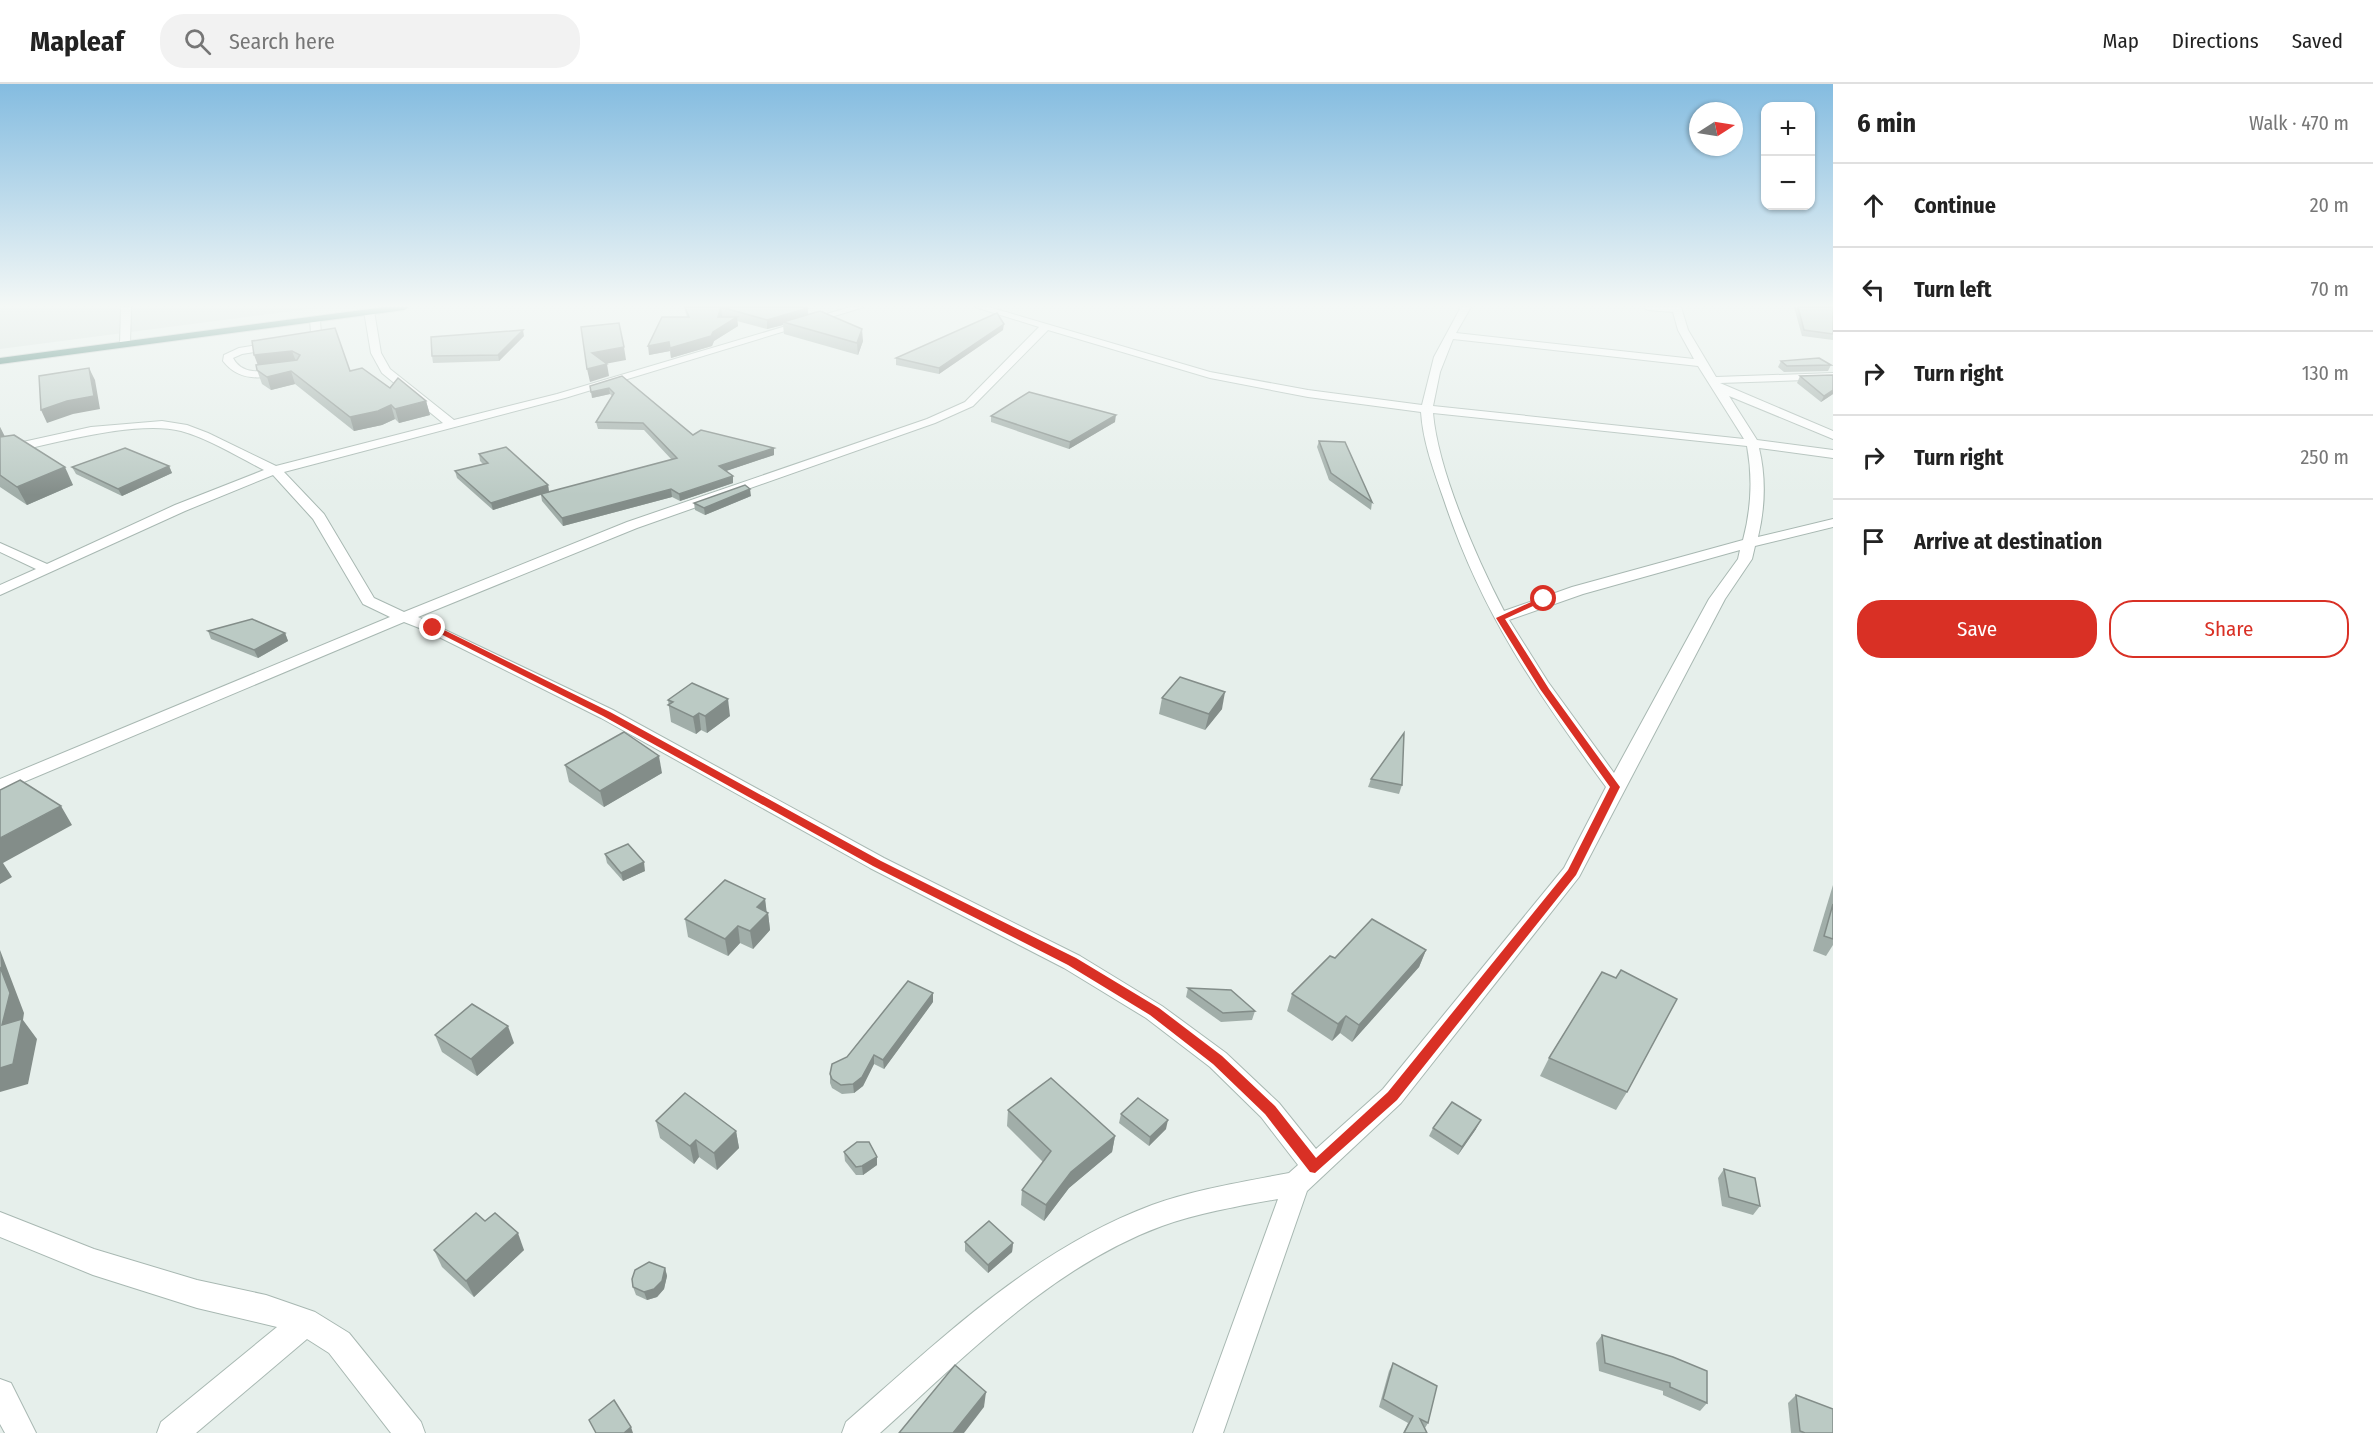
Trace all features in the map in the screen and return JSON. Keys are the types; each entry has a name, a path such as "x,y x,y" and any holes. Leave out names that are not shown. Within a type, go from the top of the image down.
{"street":[{"path":"238,370 247,375 289,370"},
{"path":"385,370 452,424"},
{"path":"0,591 180,508 275,470 561,396 648,370"},
{"path":"0,786 404,617 632,525 952,412 969,404 1003,370"},
{"path":"1196,370 1230,380 1426,411 1752,442 1833,454"},
{"path":"1438,370 1426,411 1440,470 1465,544 1500,618 1545,689 1615,787"},
{"path":"1665,370 1710,377 1833,376"},
{"path":"1208,1433 1305,1175 1392,1096 1572,872 1615,787 1651,725 1717,599 1745,559 1752,540 1756,516 1756,466 1752,442 1706,370"},
{"path":"1710,377 1833,435"},
{"path":"0,451 91,431 162,424 183,428 204,436 275,470 319,517 368,601 384,612 433,628 607,714 877,863 1072,962 1154,1012 1218,1060 1270,1110 1305,1175"},
{"path":"1500,618 1544,599 1752,540 1833,522"},
{"path":"0,548 47,569"},
{"path":"857,1433 1028,1285 1111,1237 1153,1217 1305,1175"},
{"path":"0,1224 93,1262 197,1294 266,1309 305,1322 339,1343 410,1433"},
{"path":"172,1433 305,1322"},
{"path":"0,1394 21,1433"}],"building":[{"path":"89,370 94,396 67,401 41,410 39,376"},
{"path":"257,370 365,370 390,388 398,378 426,401 395,409 391,405 378,411 350,417 291,371 267,377"},
{"path":"1833,375 1833,390 1824,396 1800,376"},
{"path":"622,376 693,435 701,430 774,448 719,466 733,476 679,494 671,489 562,518 541,494 677,458 643,423 596,422 614,393 609,388 591,392 590,386"},
{"path":"1029,392 1116,415 1070,442 991,416"},
{"path":"14,435 65,467 17,487 0,475 0,437"},
{"path":"1319,441 1345,442 1372,502 1331,473"},
{"path":"506,447 548,485 491,503 455,471 488,463 479,454"},
{"path":"125,448 169,466 118,489 72,467"},
{"path":"745,485 750,489 704,508 694,503"},
{"path":"252,619 285,633 254,650 208,631"},
{"path":"1180,677 1225,692 1209,714 1162,698"},
{"path":"692,683 728,699 705,716 699,713 693,717 668,705 673,702 668,700"},
{"path":"624,732 659,756 600,791 565,765"},
{"path":"1404,733 1402,785 1371,779"},
{"path":"20,780 61,806 0,838 0,790"},
{"path":"628,844 644,862 621,873 605,854"},
{"path":"725,880 765,899 757,907 768,913 750,931 738,926 725,939 685,919"},
{"path":"1833,904 1833,939 1824,936"},
{"path":"1372,919 1426,950 1359,1025 1346,1016 1338,1024 1292,994 1330,956 1335,958"},
{"path":"0,967 10,993 2,1025 22,1019 13,1064 0,1068"},
{"path":"1621,970 1677,999 1627,1092 1549,1058 1602,972 1616,978"},
{"path":"908,981 933,993 883,1060 874,1055 862,1077 853,1084 841,1085 832,1079 830,1074 832,1064 847,1057"},
{"path":"1188,988 1231,990 1255,1011 1223,1013"},
{"path":"472,1004 508,1026 471,1059 435,1035"},
{"path":"1051,1078 1115,1136 1071,1172 1046,1205 1022,1190 1051,1151 1008,1110"},
{"path":"685,1093 736,1131 714,1153 696,1140 690,1146 656,1121"},
{"path":"1138,1098 1168,1120 1150,1137 1121,1114"},
{"path":"1452,1102 1481,1120 1462,1147 1433,1128"},
{"path":"857,1142 869,1142 877,1157 856,1167 844,1152"},
{"path":"1724,1169 1755,1178 1760,1206 1729,1197"},
{"path":"476,1213 485,1221 495,1213 518,1233 466,1281 434,1250"},
{"path":"989,1221 1013,1243 988,1265 965,1242"},
{"path":"649,1262 665,1268 662,1281 654,1289 644,1292 633,1287 632,1279 635,1270"},
{"path":"1602,1335 1673,1357 1707,1371 1707,1403 1670,1387 1670,1383 1605,1363"},
{"path":"1393,1363 1437,1386 1428,1423 1420,1419 1427,1433 1404,1433 1413,1416 1383,1399"},
{"path":"955,1365 986,1392 953,1433 899,1433"},
{"path":"1796,1395 1833,1409 1833,1433 1800,1431"},
{"path":"614,1400 631,1427 624,1433 596,1433 589,1420"}],"route":[{"path":"433,628 607,714 877,863 1072,962 1154,1012 1218,1060 1270,1110 1315,1167 1392,1096 1572,872 1615,787 1545,689 1500,618 1544,599"}]}
